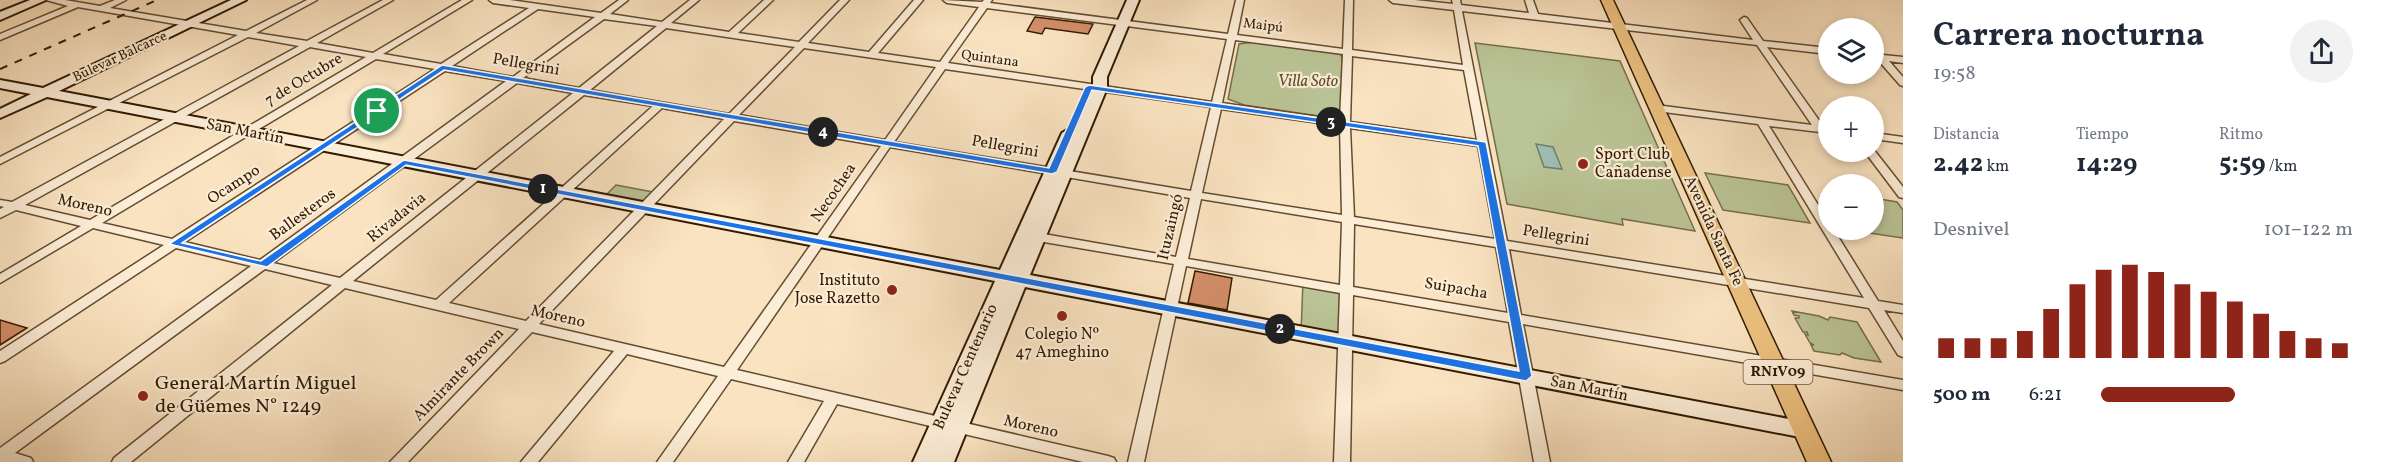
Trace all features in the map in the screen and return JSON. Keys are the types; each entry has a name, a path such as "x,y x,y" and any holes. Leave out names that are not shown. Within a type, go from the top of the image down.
{"main road":[{"path":"0,14 29,0"},
{"path":"0,14 40,0"},
{"name":"Bulevar Balcarce","path":"0,114 37,91 221,0"},
{"name":"Bulevar Balcarce","path":"0,103 37,91 240,0"},
{"name":"Bulevar Centenario","path":"924,462 950,425 1133,0"},
{"name":"Avenida Santa Fe","path":"1606,0 1819,462"},
{"name":"San Martín","path":"0,84 642,209 822,240 1805,430"},
{"name":"Bulevar Centenario","path":"1013,277 1038,237 1058,172"},
{"name":"Bulevar Centenario","path":"943,462 950,425"}],"street":[{"name":"Pellegrini","path":"50,0 888,144 1903,309"},
{"path":"102,8 122,0"},
{"path":"0,161 313,0"},
{"path":"0,214 7,205 175,118 389,0"},
{"name":"7 de Octubre","path":"0,279 468,0"},
{"name":"Quintana","path":"493,0 941,65 1096,84 1216,105 1482,144"},
{"name":"Ocampo","path":"0,358 546,0"},
{"name":"Ballesteros","path":"1,455 624,0"},
{"name":"Rivadavia","path":"120,462 695,0"},
{"path":"730,34 770,0"},
{"name":"Almirante Brown","path":"398,462 845,0"},
{"path":"871,55 920,0"},
{"name":"Maipú","path":"946,0 986,2 1123,23 1468,68"},
{"name":"Ituzaingó","path":"1136,462 1240,0"},
{"path":"1342,462 1348,218 1345,124 1349,0"},
{"path":"1393,0 1456,4 1619,27 1818,50"},
{"path":"1529,0 1534,16"},
{"name":"Necochea","path":"665,462 986,2"},
{"path":"0,37 78,4"},
{"path":"1456,4 1542,462"},
{"path":"1744,20 1818,122"},
{"path":"1884,56 1903,60"},
{"path":"1884,63 1903,83"},
{"path":"438,306 660,105"},
{"path":"1656,108 1818,129"},
{"path":"1762,122 1903,352"},
{"path":"1884,137 1903,140"},
{"path":"1878,162 1903,195"},
{"name":"Moreno","path":"7,205 1108,462"},
{"name":"Suipacha","path":"1038,237 1515,317 1903,386"},
{"path":"529,462 624,349"},
{"path":"796,462 833,398"},
{"path":"1,455 25,462"}],"green space":[{"name":"Villa Soto","path":"1254,42 1340,54 1342,57 1341,116 1332,118 1244,105 1228,99 1239,44"},
{"name":"Sport Club Cañadense","path":"1475,43 1620,61 1695,231 1622,219 1623,225 1507,204"},
{"path":"1705,173 1788,185 1810,223 1723,210"},
{"path":"616,185 658,193 642,209 600,201"},
{"path":"1884,200 1897,202 1903,210 1903,238 1884,235"},
{"path":"1303,281 1346,288 1345,342 1301,333"},
{"path":"1792,311 1828,320 1830,317 1857,322 1881,362 1854,358 1842,353 1840,355 1814,351 1811,345 1814,345 1810,343 1805,334 1808,335 1807,332 1803,332 1795,318 1799,316 1794,315"}],"water":[{"path":"1536,144 1553,147 1562,169 1544,167"}],"building":[{"path":"1035,17 1093,24 1088,34 1045,28 1042,34 1027,31"},
{"path":"1195,271 1232,278 1227,310 1188,303"},
{"path":"0,320 27,328 0,345"}],"railway":[{"path":"0,69 157,0"}],"place":[{"name":"Sport Club Cañadense","path":"1583,164"},
{"name":"Instituto Jose Razetto","path":"892,290"},
{"name":"Colegio Nº 47 Ameghino","path":"1062,316"},
{"name":"General Martín Miguel de Güemes N° 1249","path":"143,396"}],"route":[{"path":"442,67 1052,172 1089,87 1482,144 1526,376 404,162 263,265 174,244 377,111 442,67"}]}
